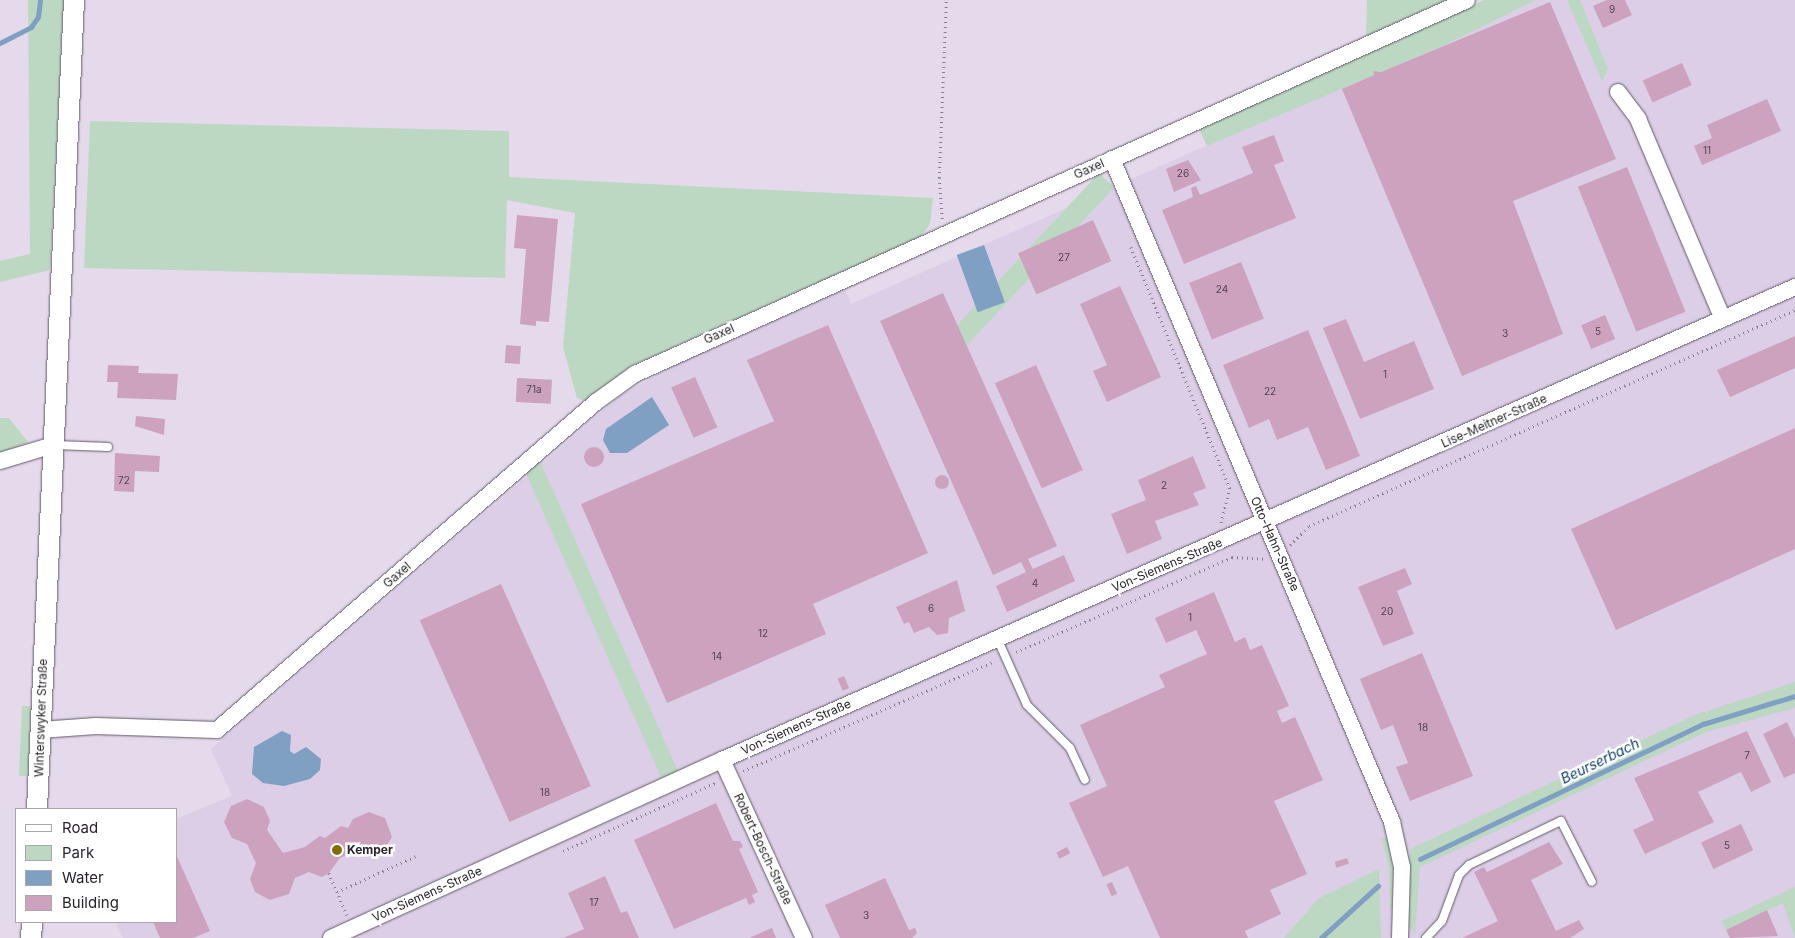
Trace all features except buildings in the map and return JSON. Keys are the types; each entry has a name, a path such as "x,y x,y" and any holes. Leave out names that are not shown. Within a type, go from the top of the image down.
{"street":[{"name":"Winterswyker Straße","path":"37,808 74,0"},
{"name":"Gaxel","path":"40,730 96,726 217,730 619,384 675,354 1467,0"},
{"path":"1618,92 1638,120 1724,319"},
{"name":"Otto-Hahn-Straße","path":"1112,159 1392,822 1402,867 1400,938"},
{"name":"Lise-Meitner-Straße","path":"1265,523 1795,286"},
{"path":"0,461 53,445"},
{"name":"Von-Siemens-Straße","path":"331,938 722,760 997,638 1265,523"},
{"name":"Robert-Bosch-Straße","path":"722,760 804,938"},
{"path":"31,938 32,923"}],"lane":[{"path":"53,445 108,446"},
{"path":"997,638 1027,705 1070,748 1086,780"},
{"path":"1426,938 1442,921 1458,875 1469,865 1561,821 1592,882"}],"path":[{"path":"945,233 939,178 946,0"},
{"path":"1127,238 1230,488 1221,523 1224,541 1232,557"},
{"path":"1288,546 1309,526 1795,310"},
{"path":"1260,561 1273,555"},
{"path":"558,853 1232,557 1260,561 1265,565"},
{"path":"336,892 416,856"},
{"path":"329,874 353,928"}],"shaded area":[{"path":"1533,0 1567,0 1569,5 1579,0 1795,0 1795,938 123,938 116,923 178,923 178,818 232,796 211,749 620,396 674,365 844,288 851,304"}],"green space":[{"path":"28,0 64,0 50,270 0,282 0,261 30,254"},
{"path":"1367,0 1447,0 1366,36"},
{"path":"1484,0 1536,0 1447,44 1381,72 1373,71 1374,75 1207,146 1199,129"},
{"path":"1567,0 1580,0 1608,69 1602,81"},
{"path":"90,121 509,131 509,177 933,198 930,224 921,237 631,366 586,401 577,398 563,347 575,213 507,200 505,278 84,268"},
{"path":"1099,173 1114,187 923,392 908,378"},
{"path":"0,418 9,418 28,442 0,455"},
{"path":"540,461 678,771 661,778 524,468"},
{"path":"1795,682 1795,708 1706,732 1420,867 1415,934 1409,926 1410,849 1695,715"},
{"path":"22,706 32,706 32,773 26,776 19,776"},
{"path":"1381,838 1389,838 1394,858 1395,909 1390,909 1389,868"},
{"path":"1379,869 1381,938 1284,938 1319,898"},
{"path":"1795,887 1795,938 1783,903 1726,930 1722,921"}],"water":[{"path":"984,245 1005,302 978,312 957,255"},
{"path":"652,397 669,425 627,453 610,453 603,440 606,429"},
{"path":"282,731 291,735 290,751 294,754 306,747 321,759 320,770 310,779 284,786 263,783 252,774 254,747"}],"waterway":[{"path":"0,43 31,27 38,17 40,0"},
{"name":"Beurserbach","path":"1420,859 1703,724 1795,696"},
{"name":"Beurserbach","path":"1321,938 1378,886"}],"place":[{"name":"Kemper","path":"337,850"}]}
